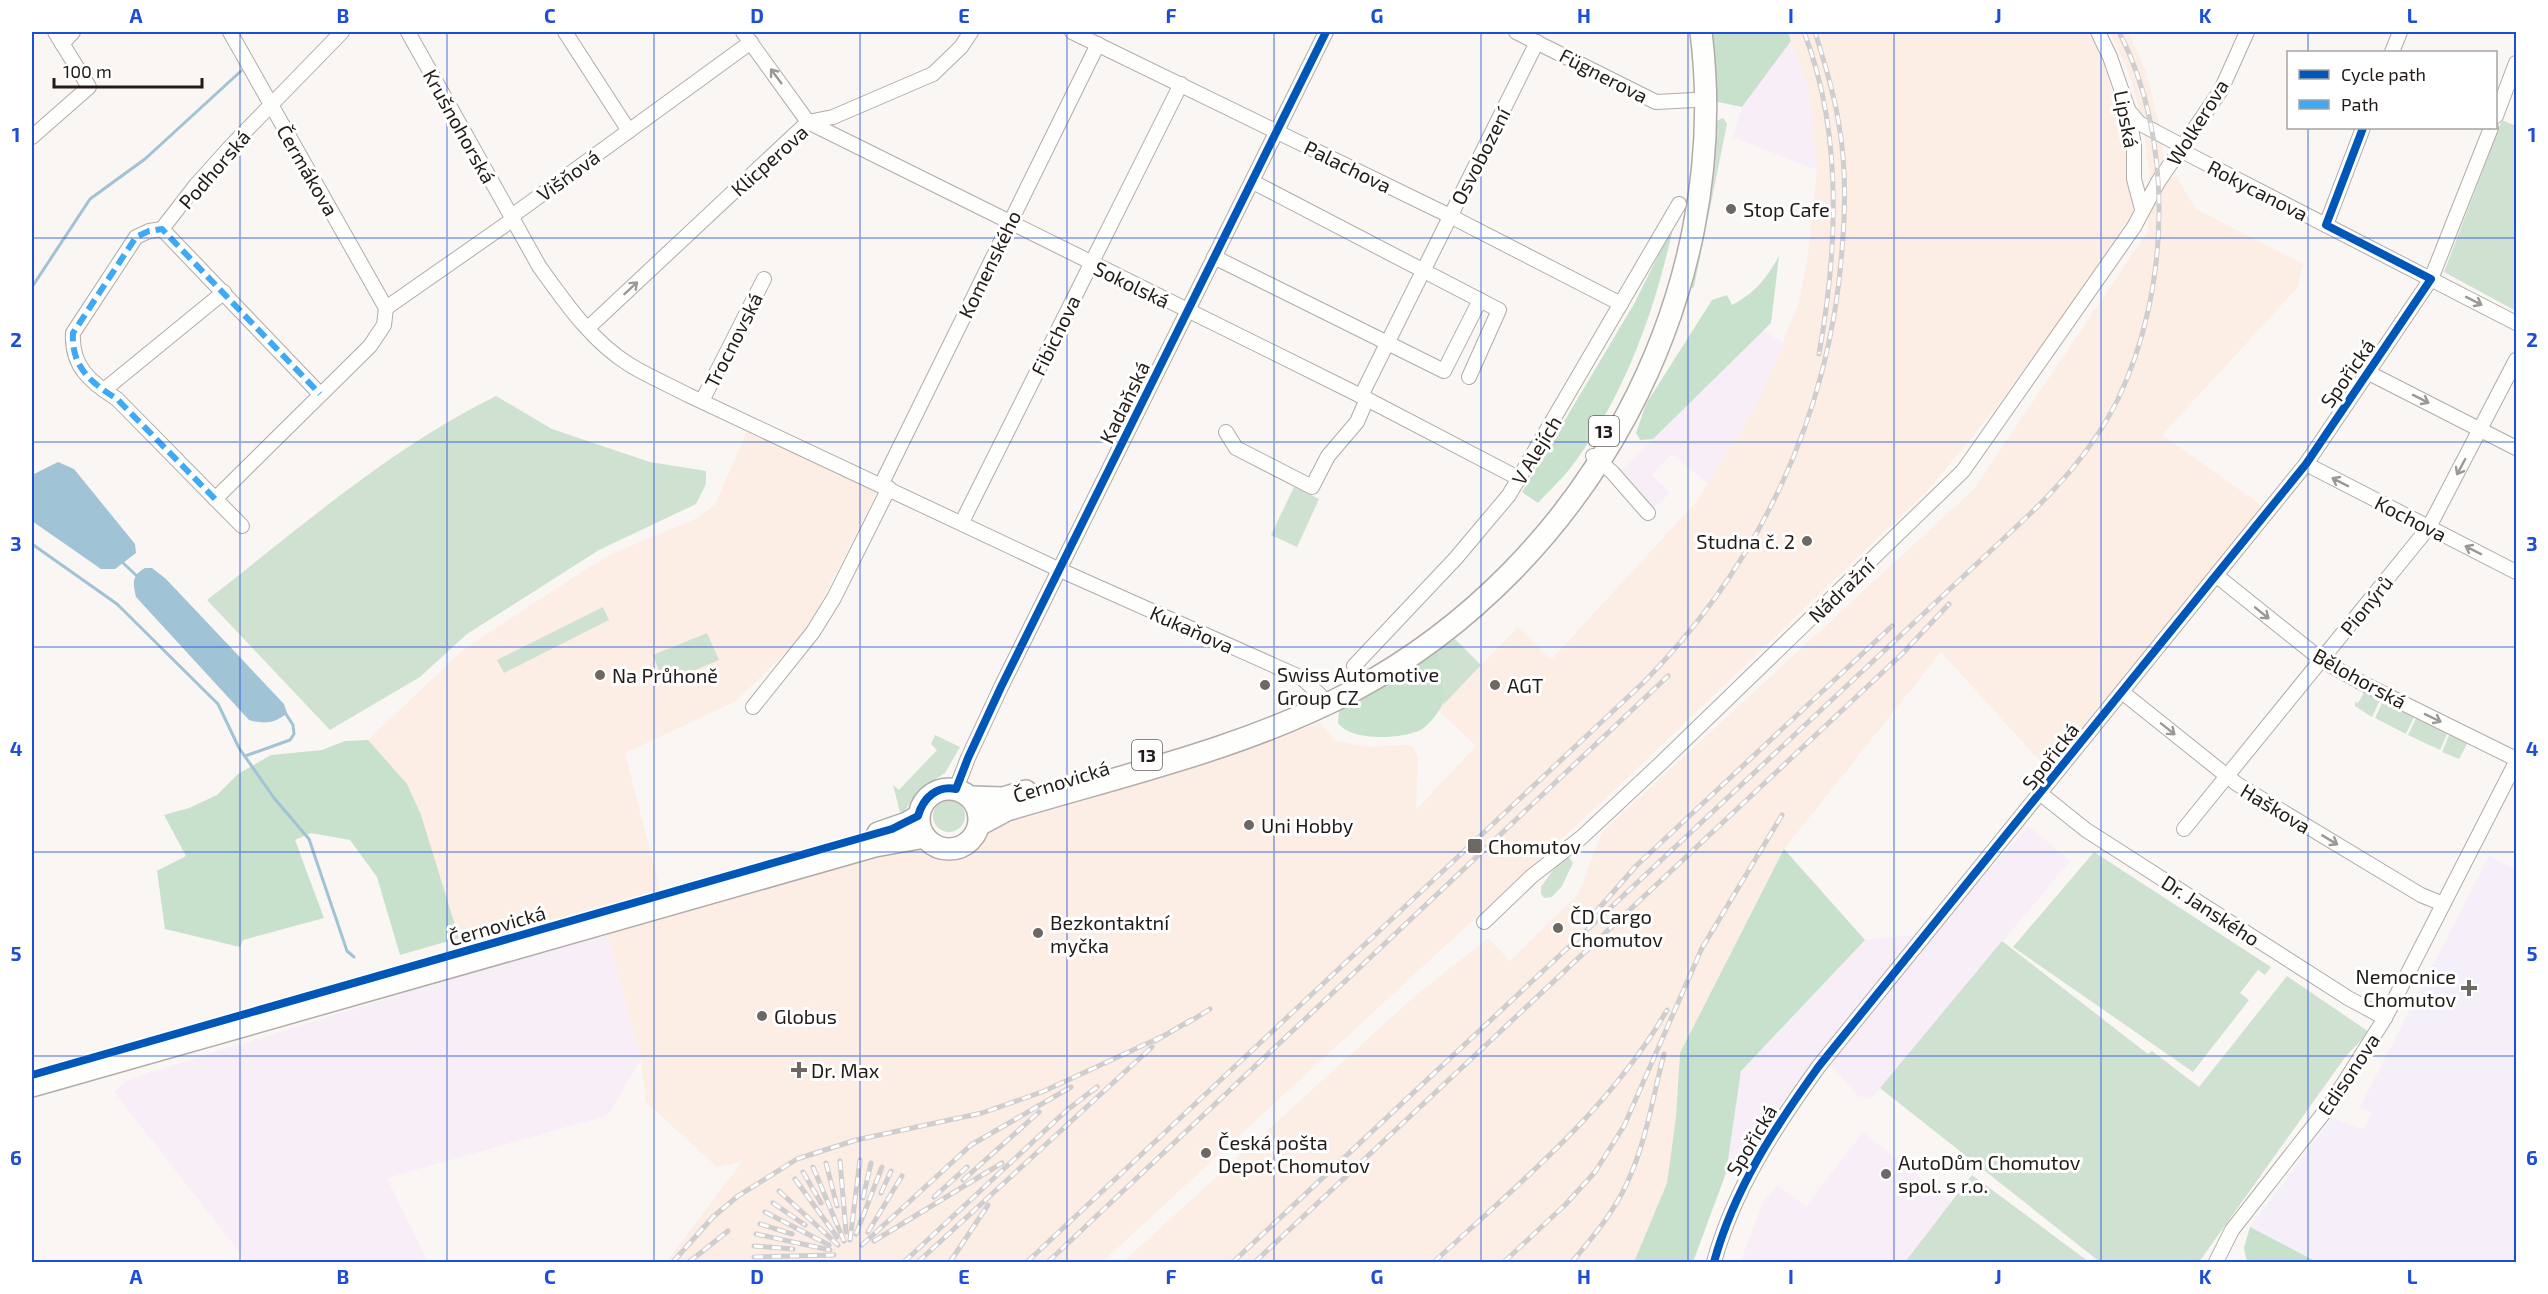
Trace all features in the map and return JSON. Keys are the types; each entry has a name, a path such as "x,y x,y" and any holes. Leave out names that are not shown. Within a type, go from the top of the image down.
{"highway":[{"name":"13","path":"1322,700 1390,669 1424,647 1478,604 1534,547 1574,499 1633,380 1665,297 1681,239 1691,183 1695,100 1690,32"},
{"name":"13","path":"1595,457 1655,360 1676,301 1692,240 1702,184 1707,129 1701,32"},
{"name":"Černovická","path":"32,1075 892,829 918,816 921,807 933,793 942,789 1003,798 1254,723 1322,700"},
{"name":"Černovická","path":"32,1086 875,846 925,837 939,847 956,848 968,842 979,825 1007,810 1212,750 1260,733 1322,700"},
{"path":"963,793 976,805 979,825"},
{"path":"918,816 925,837"}],"street":[{"path":"32,137 89,87 58,38 73,32"},
{"name":"Čermákova","path":"230,32 386,308"},
{"name":"Podhorská","path":"162,229 196,184 342,32"},
{"name":"Krušnohorská","path":"408,32 512,220"},
{"path":"565,32 629,131"},
{"name":"Klicperova","path":"588,328 808,122 833,117 933,74 961,46 971,32"},
{"name":"Palachova","path":"1072,32 1450,216 1621,304"},
{"name":"Kadaňská","path":"963,793 977,738 1326,32"},
{"name":"Fügnerova","path":"1516,32 1656,102 1695,100"},
{"name":"Lipská","path":"2098,32 2110,57 2128,109 2134,146 2134,179 2142,209"},
{"name":"Wolkerova","path":"2142,209 2221,90 2247,32"},
{"path":"2392,51 2400,32"},
{"path":"747,37 808,122"},
{"name":"Višňová","path":"386,308 512,220 516,213 629,131 747,37"},
{"name":"Osvobození","path":"1226,432 1236,448 1312,487 1328,456 1357,422 1364,397 1386,343 1537,42"},
{"name":"Komenského","path":"885,486 1010,222 1098,44"},
{"path":"2497,113 2517,63"},
{"name":"Fibichova","path":"962,522 1181,84"},
{"name":"Rokycanova","path":"2128,109 2139,123 2183,149 2517,323"},
{"name":"Sokolská","path":"808,122 1091,264 1364,397 1520,479"},
{"path":"2326,225 2363,129"},
{"name":"Spořická","path":"1714,1263 1743,1184 1790,1106 1819,1066 2306,464 2369,373 2431,279 2491,129"},
{"path":"1253,182 1499,310 1469,377"},
{"name":"V Alejích","path":"1354,666 1456,558 1520,479 1679,204"},
{"name":"Nádražní","path":"1484,922 1532,876 1582,837 1658,766 1963,471 2121,246 2142,209"},
{"path":"512,220 539,266 588,328 602,344 630,366 1060,570"},
{"path":"242,526 117,399 79,367 72,351 73,333 136,237 149,231 162,229 320,394"},
{"path":"1214,257 1444,371 1480,300"},
{"name":"Trocnovská","path":"702,401 764,279"},
{"path":"104,390 224,292"},
{"path":"214,499 370,346 384,325 386,308"},
{"name":"Pionýrů","path":"2184,830 2323,661 2429,527 2517,360"},
{"path":"2369,373 2517,448"},
{"path":"1595,457 1648,513"},
{"name":"Kochova","path":"2306,464 2517,572"},
{"path":"753,707 813,632 834,598 885,486"},
{"name":"Kukaňova","path":"1060,570 1302,678 1322,700"},
{"name":"Bělohorská","path":"2217,576 2323,661 2517,760"},
{"name":"Haškova","path":"2122,692 2227,777 2412,889 2443,904"},
{"name":"Edisonova","path":"2216,1263 2232,1230 2330,1104 2385,1018 2517,760"},
{"name":"Dr. Janského","path":"2041,794 2101,840 2339,993 2385,1018"},
{"path":"2225,1246 2227,1263"}],"shaded area":[{"path":"1788,32 2088,32 2099,52 2119,111 2133,192 2134,221 1998,405 1930,488 1622,783 1102,1262 666,1262 743,1161 717,1167 646,1102 641,1059 606,930 895,849 927,850 947,858 981,848 992,829 1010,820 1132,786 1320,723 1335,741 1368,747 1408,745 1413,747 1418,756 1416,810 1476,746 1438,710 1518,627 1551,660 1697,501 1756,405 1799,303 1808,255 1817,170 1809,92"},
{"path":"2110,32 2128,32 2145,69 2160,127 2166,181 2176,176 2196,209 2303,264 2297,288 2162,435 2271,512 2061,780 2049,771 1941,652 1784,849 1680,1053 1676,1117 1667,1183 1634,1262 1123,1262 1415,996 1488,938 1510,961 1579,893 1602,832 1974,489 2148,231 2150,182 2144,130 2130,75"},
{"path":"1791,41 1809,92 1817,170 1733,137 1742,107"},
{"path":"1762,330 1784,343 1756,405 1708,484 1672,454 1652,475 1670,493 1651,511 1619,472"},
{"name":"Na Průhoně","path":"747,431 877,491 805,634 736,701 625,753 660,890 474,941 459,938 421,815 368,740 464,649 591,566 612,554 695,519 715,505"},
{"path":"2029,826 2070,861 1871,1099 1858,1096 1821,1054 1726,1173 1741,1071 1865,940 1913,935 1953,910"},
{"name":"Nemocnice Chomutov","path":"2489,856 2516,870 2516,1262 2317,1262 2250,1227 2332,1118 2362,1129 2367,1123 2372,1113 2360,1107"},
{"path":"606,930 641,1059 608,1115 387,1178 428,1262 247,1262 114,1092 127,1080"},
{"path":"1863,1132 1951,1202 1905,1262 1740,1262 1764,1201 1777,1185 1806,1206"}],"green space":[{"path":"1707,32 1788,32 1791,41 1742,107 1713,101"},
{"path":"1723,118 1727,124 1694,287 1690,289 1701,234 1714,122"},
{"path":"2502,120 2516,126 2516,311 2444,272"},
{"path":"1674,224 1648,318 1610,407 1575,462 1538,503 1522,492 1634,304"},
{"path":"1779,256 1771,323 1653,439 1640,440 1636,433 1646,404 1712,300 1727,295 1732,305 1747,296 1759,285"},
{"path":"496,396 552,429 650,462 706,471 706,484 696,504 599,550 467,634 420,677 330,730 207,600 382,464 457,417"},
{"path":"1294,487 1319,499 1297,547 1271,535"},
{"path":"603,607 609,620 504,673 497,660"},
{"path":"707,633 719,660 664,683 653,655"},
{"path":"1455,639 1481,665 1443,705 1444,685 1438,650"},
{"path":"1438,650 1444,700 1439,711 1424,728 1402,735 1377,737 1354,733 1338,723 1339,711"},
{"path":"2365,691 2381,698 2372,717 2355,706 2355,702 2358,703"},
{"path":"2384,699 2415,715 2406,734 2375,718"},
{"path":"2417,716 2448,732 2440,750 2408,735"},
{"path":"2450,733 2467,744 2459,759 2442,752"},
{"path":"935,735 960,747 945,773 919,790 901,816 893,785 899,790 937,750 931,744"},
{"path":"368,740 407,784 421,815 459,938 400,955 377,877 350,840 311,833 295,840 324,918 243,940 240,947 165,929 157,871 186,856 164,815 189,808 217,795 238,774 271,755 322,750 345,741"},
{"path":"949,800 960,805 965,816 960,827 949,832 938,827 933,816 938,805"},
{"path":"1784,849 1865,940 1741,1071 1726,1173 1693,1262 1634,1262 1667,1183 1676,1117 1680,1053"},
{"path":"2094,852 2271,967 2265,975 2258,970 2240,993 2249,1000 2193,1072 2013,947"},
{"path":"1563,856 1569,857 1573,863 1562,886 1552,897 1544,898 1541,894 1541,887"},
{"path":"2002,941 2148,1054 2152,1051 2199,1087 2287,976 2369,1032 2346,1056 2199,1262 2100,1262 1880,1088"},
{"path":"1972,1175 2089,1262 1905,1262"},
{"path":"2250,1227 2317,1262 2247,1262 2244,1248"}],"water":[{"path":"58,462 74,469 135,544 136,553 115,569 101,569 32,521 32,475"},
{"path":"145,568 152,568 166,579 284,704 287,713 269,722 249,720 136,597 134,580 137,574"}],"waterway":[{"path":"32,287 90,199 145,159 241,71"},
{"path":"32,544 117,604 218,704 239,748 274,798 309,839 347,951 354,957"},
{"path":"121,561 138,577"},
{"path":"245,756 290,740 294,734 293,725 284,711"}],"railway":[{"path":"1804,32 1817,70 1825,110 1831,150 1833,191 1830,273 1819,354"},
{"path":"1027,1262 1644,682 1685,637 1722,588 1754,537 1782,484 1804,428 1822,371 1835,311 1842,250 1845,201 1844,168 1836,108 1815,32"},
{"path":"1233,1262 2032,512 2069,473 2091,445 2110,415 2135,357 2148,311 2156,264 2159,215 2157,167 2150,119 2137,74 2119,32"},
{"path":"1255,1262 1902,654 1949,604"},
{"path":"1594,914 1636,866 1892,626"},
{"path":"1048,1262 1668,676"},
{"path":"1504,1262 1565,1205 1595,1172 1624,1126 1702,948 1782,815"},
{"path":"1186,1024 1210,1009"},
{"path":"1434,1262 1529,1175 1590,1114 1644,1047 1667,1010"},
{"path":"1155,1041 1191,1020"},
{"path":"673,1262 713,1217 738,1196 797,1159 856,1140 982,1113 1042,1092 1161,1037"},
{"path":"918,1262 1152,1047"},
{"path":"1572,1262 1609,1214 1622,1194 1634,1168 1664,1054"},
{"path":"862,1245 971,1145 1071,1087"},
{"path":"904,1262 1067,1110 1097,1087"},
{"path":"963,1180 1039,1112"},
{"path":"850,1240 860,1160"},
{"path":"840,1161 846,1232"},
{"path":"826,1163 837,1206"},
{"path":"863,1198 871,1163"},
{"path":"874,1241 1002,1163"},
{"path":"813,1167 844,1241"},
{"path":"856,1234 882,1167"},
{"path":"934,1197 967,1167"},
{"path":"881,1193 891,1171"},
{"path":"803,1172 821,1203"},
{"path":"868,1232 902,1176"},
{"path":"795,1179 837,1237"},
{"path":"779,1191 838,1245"},
{"path":"773,1203 805,1225"},
{"path":"950,1262 988,1205"},
{"path":"765,1212 829,1245"},
{"path":"760,1224 792,1234"},
{"path":"689,1262 728,1231"},
{"path":"756,1234 830,1250"},
{"path":"754,1246 793,1249"},
{"path":"754,1257 834,1255"}],"marked path":[{"path":"215,499 117,399 98,386 84,372 75,355 73,333 136,237 149,231 162,229 320,394"}],"cycle path":[{"path":"32,1075 892,829 918,816 923,804 932,794 943,789 956,789 1001,687 1326,32"},
{"path":"1714,1262 1722,1235 1744,1184 1787,1112 1819,1066 2306,464 2431,279 2326,225 2363,129"}],"place":[{"name":"Stop Cafe","path":"1731,209"},
{"name":"Studna č. 2","path":"1807,541"},
{"name":"Na Průhoně","path":"600,675"},
{"name":"Swiss Automotive Group CZ","path":"1265,685"},
{"name":"AGT","path":"1495,685"},
{"name":"Uni Hobby","path":"1249,825"},
{"name":"Chomutov","path":"1475,846"},
{"name":"ČD Cargo Chomutov","path":"1558,928"},
{"name":"Bezkontaktní myčka","path":"1038,933"},
{"name":"Nemocnice Chomutov","path":"2469,988"},
{"name":"Globus","path":"762,1016"},
{"name":"Dr. Max","path":"799,1070"},
{"name":"Česká pošta Depot Chomutov","path":"1206,1153"},
{"name":"AutoDům Chomutov spol. s r.o.","path":"1886,1174"}]}
